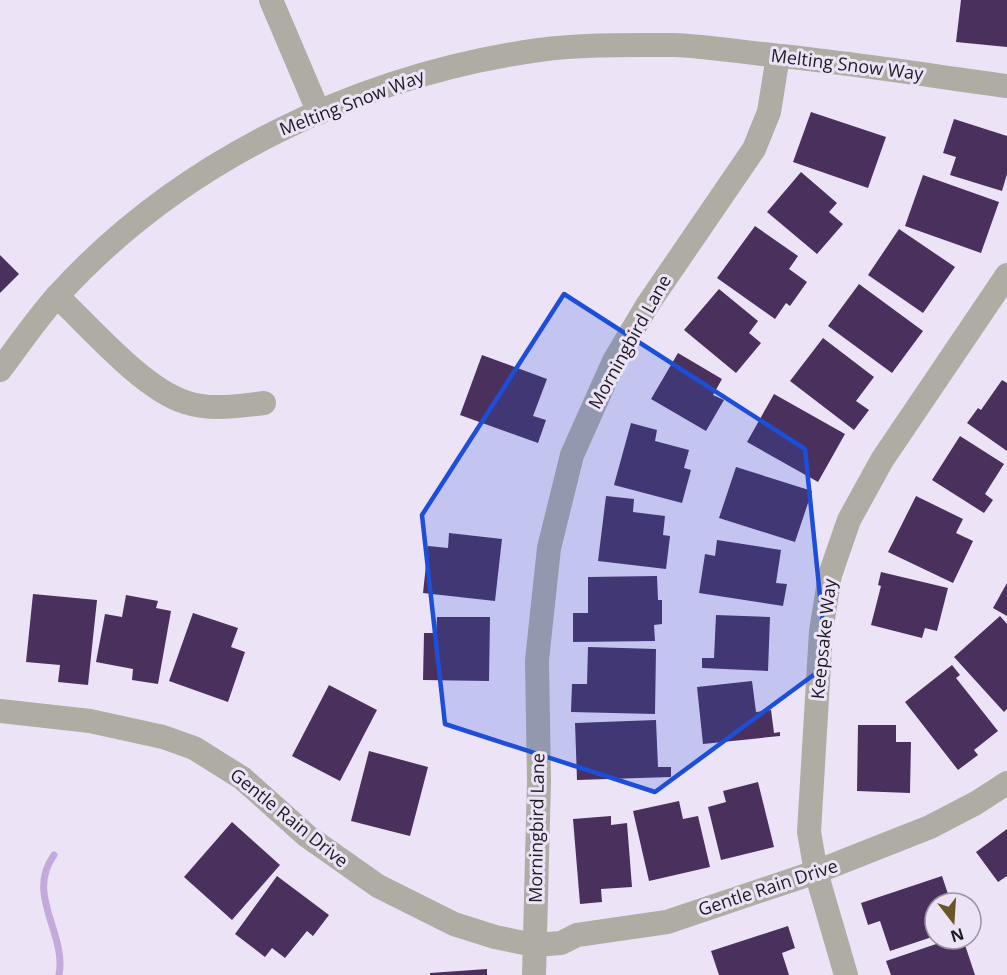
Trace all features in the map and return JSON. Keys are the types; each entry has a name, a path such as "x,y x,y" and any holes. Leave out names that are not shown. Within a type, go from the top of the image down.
{"street":[{"path":"272,0 319,113"},
{"name":"Melting Snow Way","path":"0,370 57,296 89,263 184,187 266,136 374,91 444,69 538,50 676,45 1007,86"},
{"name":"Morningbird Lane","path":"534,975 539,781 537,660 549,548 572,455 614,361 648,304 754,149 769,112 778,56"},
{"name":"Keepsake Way","path":"846,975 816,872 809,832 821,631 830,575 849,520 882,460 1007,275"},
{"path":"57,296 160,392 186,403 223,407 264,404"},
{"name":"Gentle Rain Drive","path":"0,711 99,723 163,737 194,748 242,778 307,836 378,886 454,924 495,937 534,945 561,944 577,935 667,922 816,872 930,827 976,803 1007,783"}],"highlighted area":[{"path":"564,294 805,449 827,665 655,792 445,724 422,515"}],"building":[{"path":"961,0 1007,0 1007,47 956,42"},
{"path":"811,112 886,137 868,188 793,162"},
{"path":"954,119 1007,136 1007,174 1002,191 950,175 956,157 943,153"},
{"path":"801,172 837,203 829,212 843,224 817,254 767,212"},
{"path":"923,175 999,202 981,253 905,226"},
{"path":"755,226 798,256 789,269 807,282 790,306 786,303 775,319 717,278"},
{"path":"899,229 955,267 923,313 868,275"},
{"path":"0,255 19,274 0,293"},
{"path":"859,284 923,331 892,373 828,326"},
{"path":"719,289 758,321 749,333 761,343 736,373 684,330"},
{"path":"823,338 874,377 856,401 869,410 854,430 790,381"},
{"path":"678,353 722,379 713,395 724,400 706,431 651,399"},
{"path":"482,355 547,379 533,416 546,420 538,443 460,415"},
{"path":"1002,380 1007,383 1007,451 967,423 978,408 981,410"},
{"path":"774,394 845,434 818,482 747,442"},
{"path":"631,423 657,430 655,441 689,450 684,468 691,470 682,503 614,485"},
{"path":"960,436 1004,464 985,494 993,500 984,513 932,480"},
{"path":"736,467 812,491 795,542 719,518"},
{"path":"606,496 634,499 633,512 665,516 663,535 670,536 666,569 598,561"},
{"path":"916,496 963,519 956,533 973,541 953,583 888,552"},
{"path":"449,533 502,539 495,601 423,593 428,546 448,548"},
{"path":"717,540 781,550 776,583 787,584 783,606 699,593 705,554 715,556"},
{"path":"881,572 948,588 937,631 925,628 922,638 871,625 881,586 878,585"},
{"path":"657,576 658,600 662,600 662,624 654,625 655,641 573,642 573,613 588,613 588,577"},
{"path":"1007,583 1007,616 993,608"},
{"path":"33,594 97,600 88,685 58,682 60,665 26,662"},
{"path":"126,595 158,601 156,608 171,611 158,684 132,680 133,669 96,662 105,614 122,617"},
{"path":"193,613 238,628 231,647 245,652 228,702 169,681"},
{"path":"716,615 770,617 768,671 702,668 702,658 714,658"},
{"path":"1000,616 1007,624 1007,709 1004,712 954,657"},
{"path":"437,617 490,617 489,681 423,680 424,633 436,633"},
{"path":"588,647 656,649 655,714 571,712 572,684 587,684"},
{"path":"952,665 960,675 956,678 998,731 974,750 978,755 958,770 905,702"},
{"path":"752,681 756,712 771,710 774,733 780,732 780,736 703,744 697,687"},
{"path":"329,685 377,710 340,781 292,756"},
{"path":"656,720 658,767 671,767 671,777 577,780 575,723"},
{"path":"858,725 896,725 896,742 911,742 910,793 857,791"},
{"path":"369,751 428,767 410,836 351,821"},
{"path":"758,782 774,847 721,860 708,807 726,802 723,791"},
{"path":"679,801 683,819 698,816 710,867 649,881 633,811"},
{"path":"611,816 611,825 627,823 632,887 601,889 602,902 580,904 573,819"},
{"path":"232,822 280,865 232,920 184,877"},
{"path":"1007,829 1007,876 998,882 976,852"},
{"path":"277,876 329,915 313,936 307,931 285,958 272,948 265,957 235,934"},
{"path":"942,876 947,891 923,891 923,940 890,951 880,921 868,925 861,903"},
{"path":"788,926 795,948 782,953 789,975 719,975 711,951"},
{"path":"923,948 923,951 967,951 975,975 891,975 886,961"},
{"path":"487,969 487,975 430,975 430,973"}],"waterway":[{"path":"54,855 46,870 44,885 45,899 58,944 59,975"}]}
